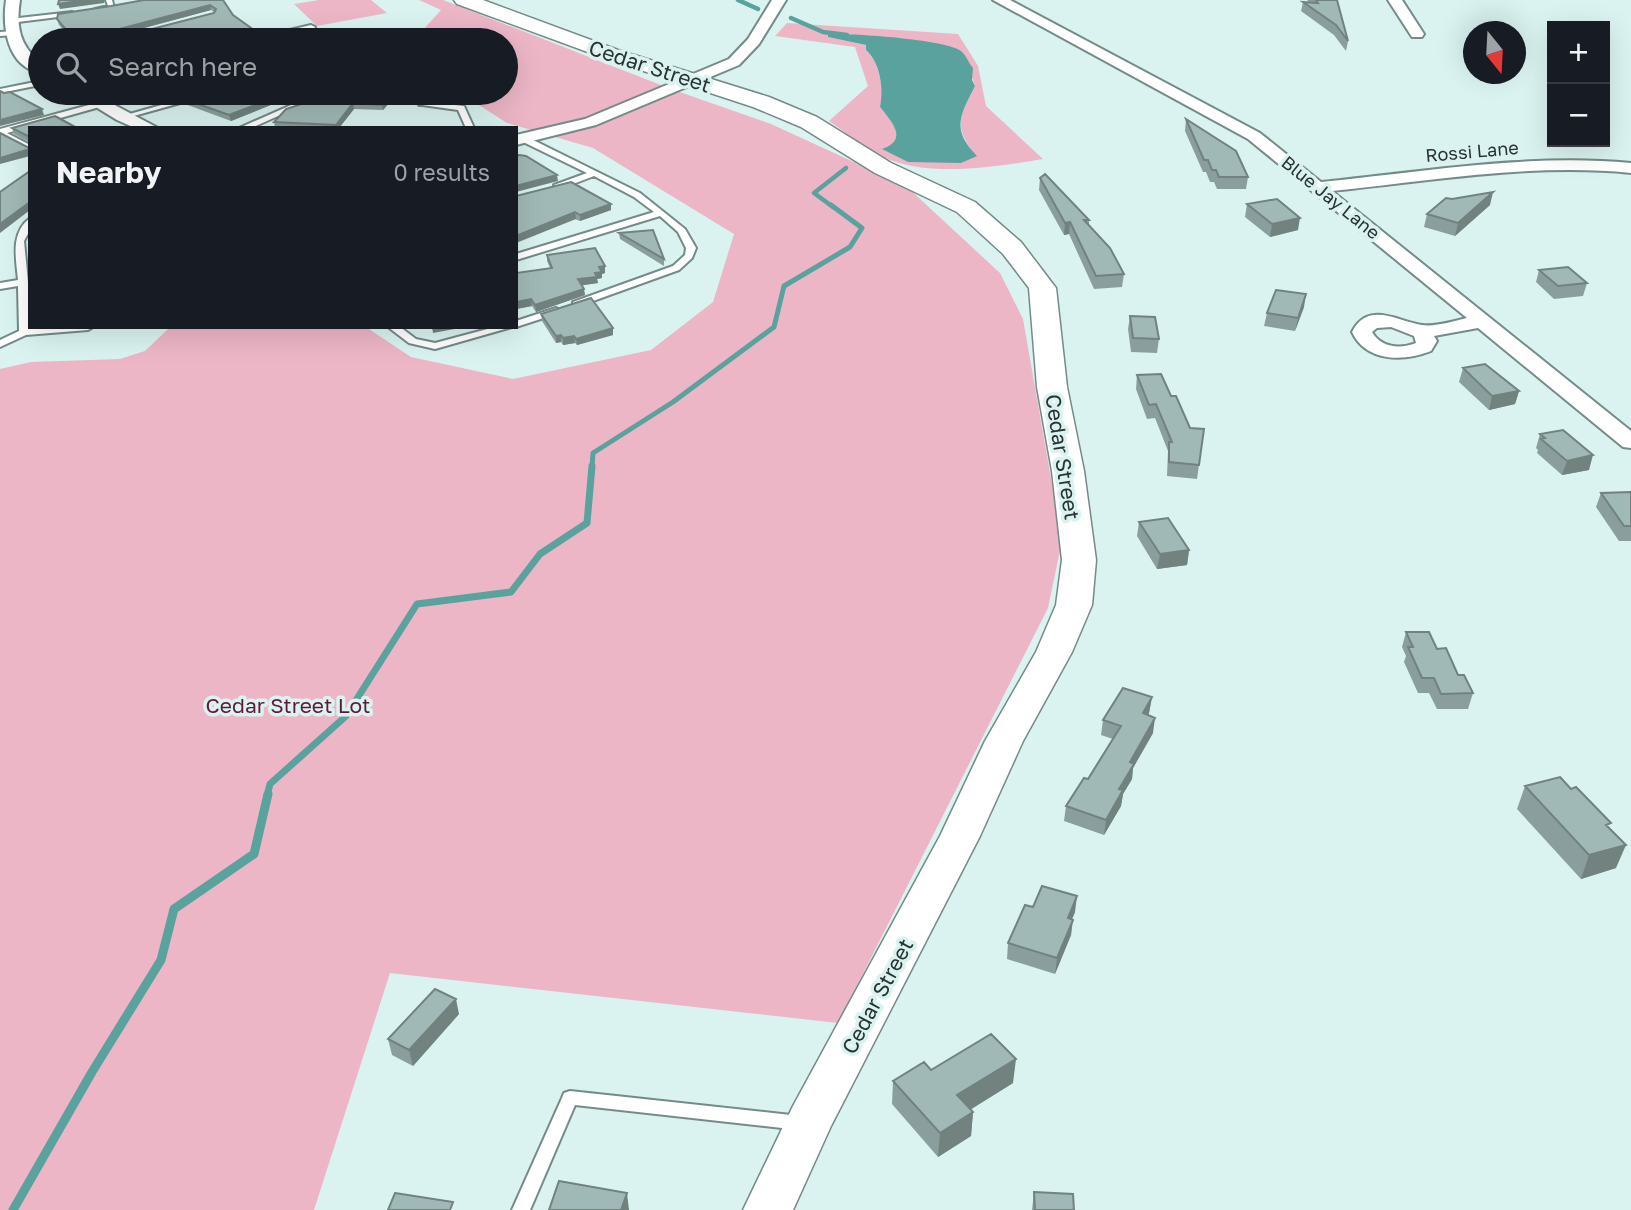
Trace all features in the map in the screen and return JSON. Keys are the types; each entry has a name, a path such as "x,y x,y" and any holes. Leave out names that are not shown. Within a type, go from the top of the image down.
{"street":[{"path":"13,0 7,30 18,48 28,56"},
{"name":"Cedar Street","path":"464,0 693,81 761,102 809,122 883,168 966,207 1028,266 1042,288 1052,387 1068,471 1079,560 1074,605 1054,652 1004,741 960,836 808,1123 768,1210"},
{"path":"520,139 590,122 734,62 748,51 779,0"},
{"name":"Blue Jay Lane","path":"1000,0 1254,136 1631,442"},
{"path":"1395,0 1417,34"},
{"path":"102,105 145,126"},
{"name":"Rossi Lane","path":"1317,187 1562,165 1631,167"},
{"path":"1422,332 1484,321"}],"lane":[{"path":"89,11 110,4 123,6"},
{"path":"7,30 78,13"},
{"path":"303,28 312,26"},
{"path":"0,91 28,85"},
{"path":"28,148 1,132 96,105"},
{"path":"123,117 168,105"},
{"path":"248,126 301,105"},
{"path":"438,105 461,108 469,126"},
{"path":"518,323 676,268 689,256 691,248 682,231 637,195 520,139"},
{"path":"550,189 594,173"},
{"path":"518,256 661,213"},
{"path":"24,332 19,241 28,225"},
{"path":"0,286 23,282"},
{"path":"0,345 24,332 62,329"},
{"path":"396,329 413,341 435,346 499,329"},
{"path":"521,1210 570,1098 748,1119 808,1123"}],"green space":[{"path":"319,0 371,0 387,13 317,26 294,4"},
{"name":"Cedar Street Lot","path":"419,0 443,0 515,28 425,28 441,10"},
{"path":"787,23 958,34 978,66 986,106 1043,159 984,167 941,169 901,163 876,154 829,121 868,86 855,47 775,36","holes":["828,34 955,48 966,60 975,86 962,114 961,129 976,156 966,159 914,161 883,149 891,145 897,135 893,124 880,107 880,77 866,45 828,37"]},
{"name":"Cedar Street Lot","path":"518,29 671,89 771,124 906,186 1000,273 1023,319 1062,541 1048,608 838,1023 390,973 314,1210 0,1210 0,369 31,362 120,359 145,351 168,329 369,329 411,357 513,379 651,350 713,302 734,234 593,148 507,123 479,105 518,105"}],"water":[{"path":"828,34 918,40 961,51 973,68 972,80 975,86 962,114 961,130 977,156 961,163 908,162 882,149 895,141 896,130 880,107 881,84 875,61 866,50 866,45 828,37"}],"building":[{"path":"59,0 86,0 58,4"},
{"path":"144,0 223,0 233,15 251,28 156,28 214,13 216,9 210,5 123,28 64,28 57,19 58,14"},
{"path":"1316,0 1337,0 1348,41 1336,25 1303,2 1318,3"},
{"path":"0,91 10,92 28,102 28,105 42,109 0,120"},
{"path":"201,105 255,105 229,115"},
{"path":"298,105 351,105 336,125 274,122 286,109"},
{"path":"55,116 73,126 28,126 28,136 12,128"},
{"path":"1186,119 1236,151 1248,177 1219,177 1208,160 1204,160"},
{"path":"0,133 28,147 28,150 0,158"},
{"path":"518,155 526,156 557,175 518,185"},
{"path":"28,172 28,203 0,224 0,192"},
{"path":"1045,174 1089,220 1084,220 1110,248 1124,274 1096,276 1070,222 1065,223 1040,178"},
{"path":"571,182 611,204 580,215 575,212 518,235 518,195"},
{"path":"1493,192 1458,223 1427,214 1446,198"},
{"path":"1277,199 1300,218 1272,224 1247,204"},
{"path":"653,230 664,259 619,233"},
{"path":"595,248 605,266 599,267 602,272 595,273 597,277 578,279 584,289 535,305 531,299 518,302 518,273 552,268 547,255"},
{"path":"1568,267 1587,283 1558,286 1539,270"},
{"path":"1276,290 1306,294 1298,318 1267,313"},
{"path":"591,298 613,328 576,339 574,336 563,338 561,335 556,336 541,314"},
{"path":"1130,316 1155,317 1159,339 1133,338"},
{"path":"1485,364 1519,391 1492,396 1463,368"},
{"path":"1161,374 1171,396 1176,396 1190,428 1204,429 1199,465 1169,462 1169,442 1172,442 1156,404 1149,405 1137,375"},
{"path":"1563,430 1593,455 1567,461 1541,439 1545,438 1540,434"},
{"path":"1631,492 1631,526 1624,526 1601,493"},
{"path":"1168,518 1189,550 1160,554 1139,522"},
{"path":"1406,632 1429,632 1437,649 1446,648 1458,675 1464,675 1473,693 1441,694 1434,678 1422,678 1408,647 1413,647"},
{"path":"1123,688 1152,697 1143,713 1155,718 1130,762 1134,764 1119,789 1123,790 1106,820 1066,806 1084,778 1088,779 1121,726 1103,720"},
{"path":"1560,777 1571,789 1576,787 1611,823 1606,825 1626,845 1589,855 1525,786"},
{"path":"1042,886 1077,896 1068,918 1073,920 1057,958 1008,943 1025,905 1033,907"},
{"path":"435,989 456,999 409,1050 388,1039"},
{"path":"991,1034 1016,1059 957,1095 973,1112 940,1133 893,1081 924,1062 931,1070"},
{"path":"559,1181 627,1193 621,1210 549,1210"},
{"path":"1034,1192 1073,1194 1074,1210 1035,1210"},
{"path":"395,1193 453,1202 450,1210 388,1210"}],"waterway":[{"path":"738,0 758,9"},
{"path":"791,18 823,32 847,35"},
{"path":"833,207 814,193 846,168"},
{"path":"592,467 593,453 673,402 774,327 784,286 850,247 862,228 831,205"},
{"path":"267,796 270,784 346,716 417,604 511,592 540,554 587,523 592,466"},
{"path":"13,1210 92,1072 161,960 174,909 254,854 268,794"}]}
